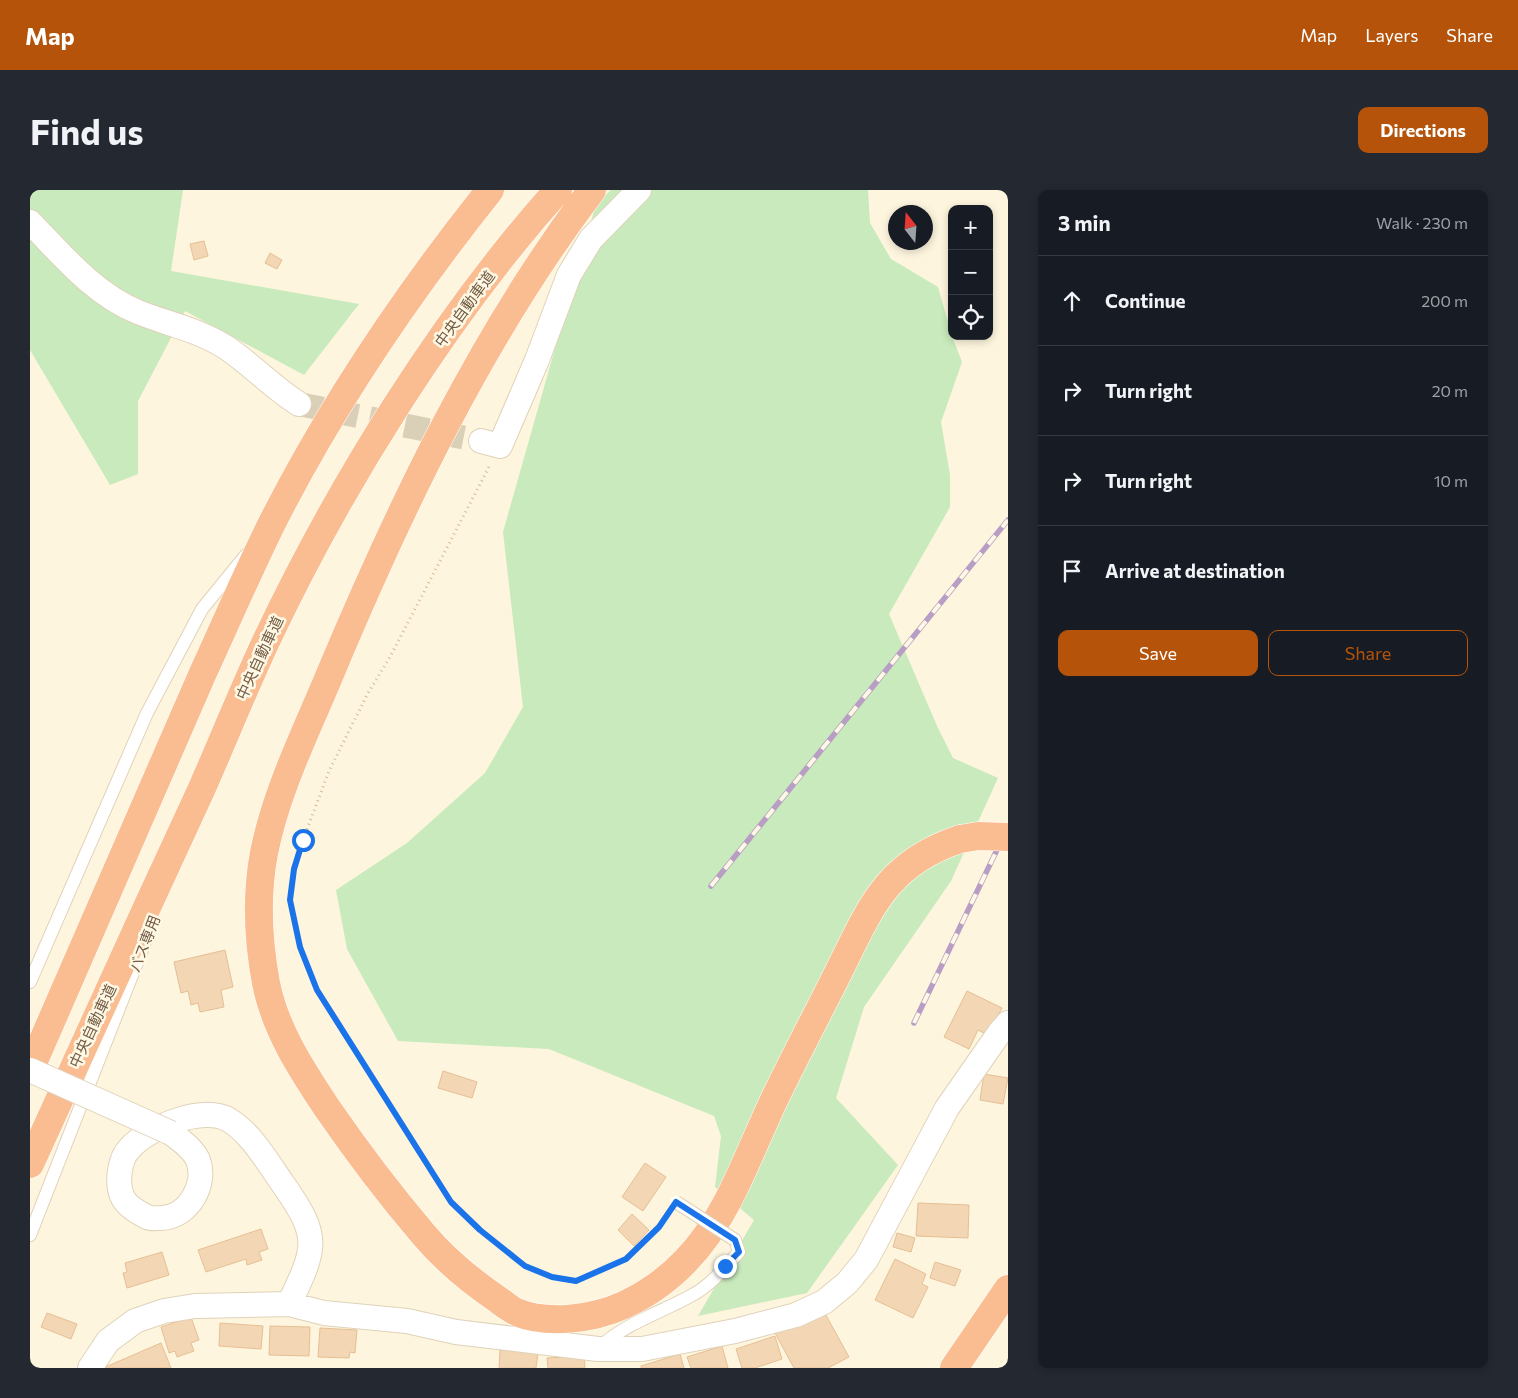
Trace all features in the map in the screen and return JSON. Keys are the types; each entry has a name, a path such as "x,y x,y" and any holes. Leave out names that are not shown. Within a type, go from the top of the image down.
{"highway":[{"path":"30,1070 142,810 272,524 322,432 386,331 452,236 490,190"},
{"name":"中央自動車道","path":"30,1164 268,638 334,510 395,410 460,313 537,213 558,190"},
{"path":"592,190 522,291 420,476 362,600 273,815 259,884 260,937 266,983 272,1005 289,1047 308,1080 368,1170 440,1254 475,1285 516,1312 553,1319 587,1318 624,1305 660,1284 692,1258 719,1218 774,1099 864,921 886,886 905,867 933,848 960,839 978,836 1008,837"},
{"path":"954,1368 1008,1289"}],"street":[{"path":"491,444 538,360 569,275 591,239 639,190"},
{"path":"30,222 81,274 106,294 137,312 185,328 226,347 299,404"},
{"path":"90,1368 108,1341 135,1321 164,1311 195,1306 289,1304 324,1312 407,1321 456,1332 598,1349 642,1349 735,1331 796,1315 824,1302 847,1283 866,1260 947,1108 1008,1023"},
{"path":"30,1070 171,1133 183,1142 198,1159 201,1180 194,1198 182,1211 167,1218 149,1218 136,1210 123,1198 120,1181 121,1163 129,1148 144,1136 191,1115 212,1114 229,1120 240,1128 258,1148 302,1211 310,1233 312,1247 303,1275 289,1304"}],"lane":[{"path":"30,982 147,714 202,609 272,524"},
{"name":"バス専用","path":"30,1235 118,1014 212,764"},
{"path":"598,1349 609,1339 645,1317 696,1294 739,1252 735,1240 676,1202"}],"path":[{"path":"491,444 390,657 368,693 326,780 294,869 290,900 300,947 317,990 451,1202 480,1230 525,1266 552,1277 576,1281 610,1268 639,1249 659,1227 676,1202"}],"green space":[{"path":"30,190 183,190 171,271 359,304 304,375 185,311 138,401 138,474 110,485 30,350"},
{"path":"611,190 868,190 870,223 891,259 938,287 948,322 948,340 954,340 962,362 941,422 950,475 950,507 889,614 937,726 953,758 998,778 951,881 864,1007 836,1098 898,1165 807,1293 698,1316 754,1220 715,1187 721,1136 714,1116 549,1049 398,1041 347,949 336,890 407,843 485,773 523,707 503,532 596,204"}],"building":[{"path":"204,241 208,256 194,260 190,244"},
{"path":"270,253 282,260 277,269 265,263"},
{"path":"225,950 233,987 221,990 224,1007 200,1012 198,1003 191,1005 188,991 181,993 174,962"},
{"path":"967,991 1002,1008 988,1035 978,1030 969,1049 944,1037"},
{"path":"443,1071 477,1082 472,1098 438,1088"},
{"path":"984,1074 1008,1078 1003,1104 980,1100"},
{"path":"645,1163 666,1177 643,1211 622,1197"},
{"path":"918,1203 969,1205 968,1238 916,1236"},
{"path":"632,1214 649,1230 634,1246 618,1230"},
{"path":"261,1229 268,1249 259,1252 262,1260 247,1265 246,1259 206,1272 198,1250"},
{"path":"897,1233 915,1238 911,1252 893,1247"},
{"path":"162,1252 169,1275 127,1288 123,1273 127,1272 125,1263"},
{"path":"895,1259 926,1274 922,1284 928,1287 913,1318 875,1300"},
{"path":"935,1262 961,1270 955,1286 930,1278"},
{"path":"822,1308 849,1357 828,1368 794,1368 775,1333"},
{"path":"47,1313 77,1324 71,1339 41,1327"},
{"path":"191,1317 199,1340 191,1343 194,1351 177,1357 175,1351 169,1353 161,1327"},
{"path":"220,1323 263,1326 261,1349 219,1346"},
{"path":"270,1326 310,1327 309,1356 269,1355"},
{"path":"320,1328 357,1330 355,1353 350,1352 349,1358 318,1357"},
{"path":"775,1336 782,1359 755,1368 742,1368 736,1349"},
{"path":"161,1343 171,1368 103,1368"},
{"path":"722,1346 728,1368 691,1368 687,1357"},
{"path":"500,1350 538,1353 536,1368 499,1368"},
{"path":"680,1354 684,1368 641,1368 641,1366"},
{"path":"584,1356 585,1368 548,1368 547,1358"}],"tunnel":[{"path":"299,404 481,441"}],"railway":[{"path":"711,886 1008,520"},
{"path":"914,1023 1008,827"}],"route":[{"path":"303,840 294,869 290,900 300,947 317,990 370,1070 407,1134 451,1202 480,1230 525,1266 552,1277 576,1281 610,1268 639,1249 659,1227 676,1202 735,1240 739,1252 725,1266"}]}
